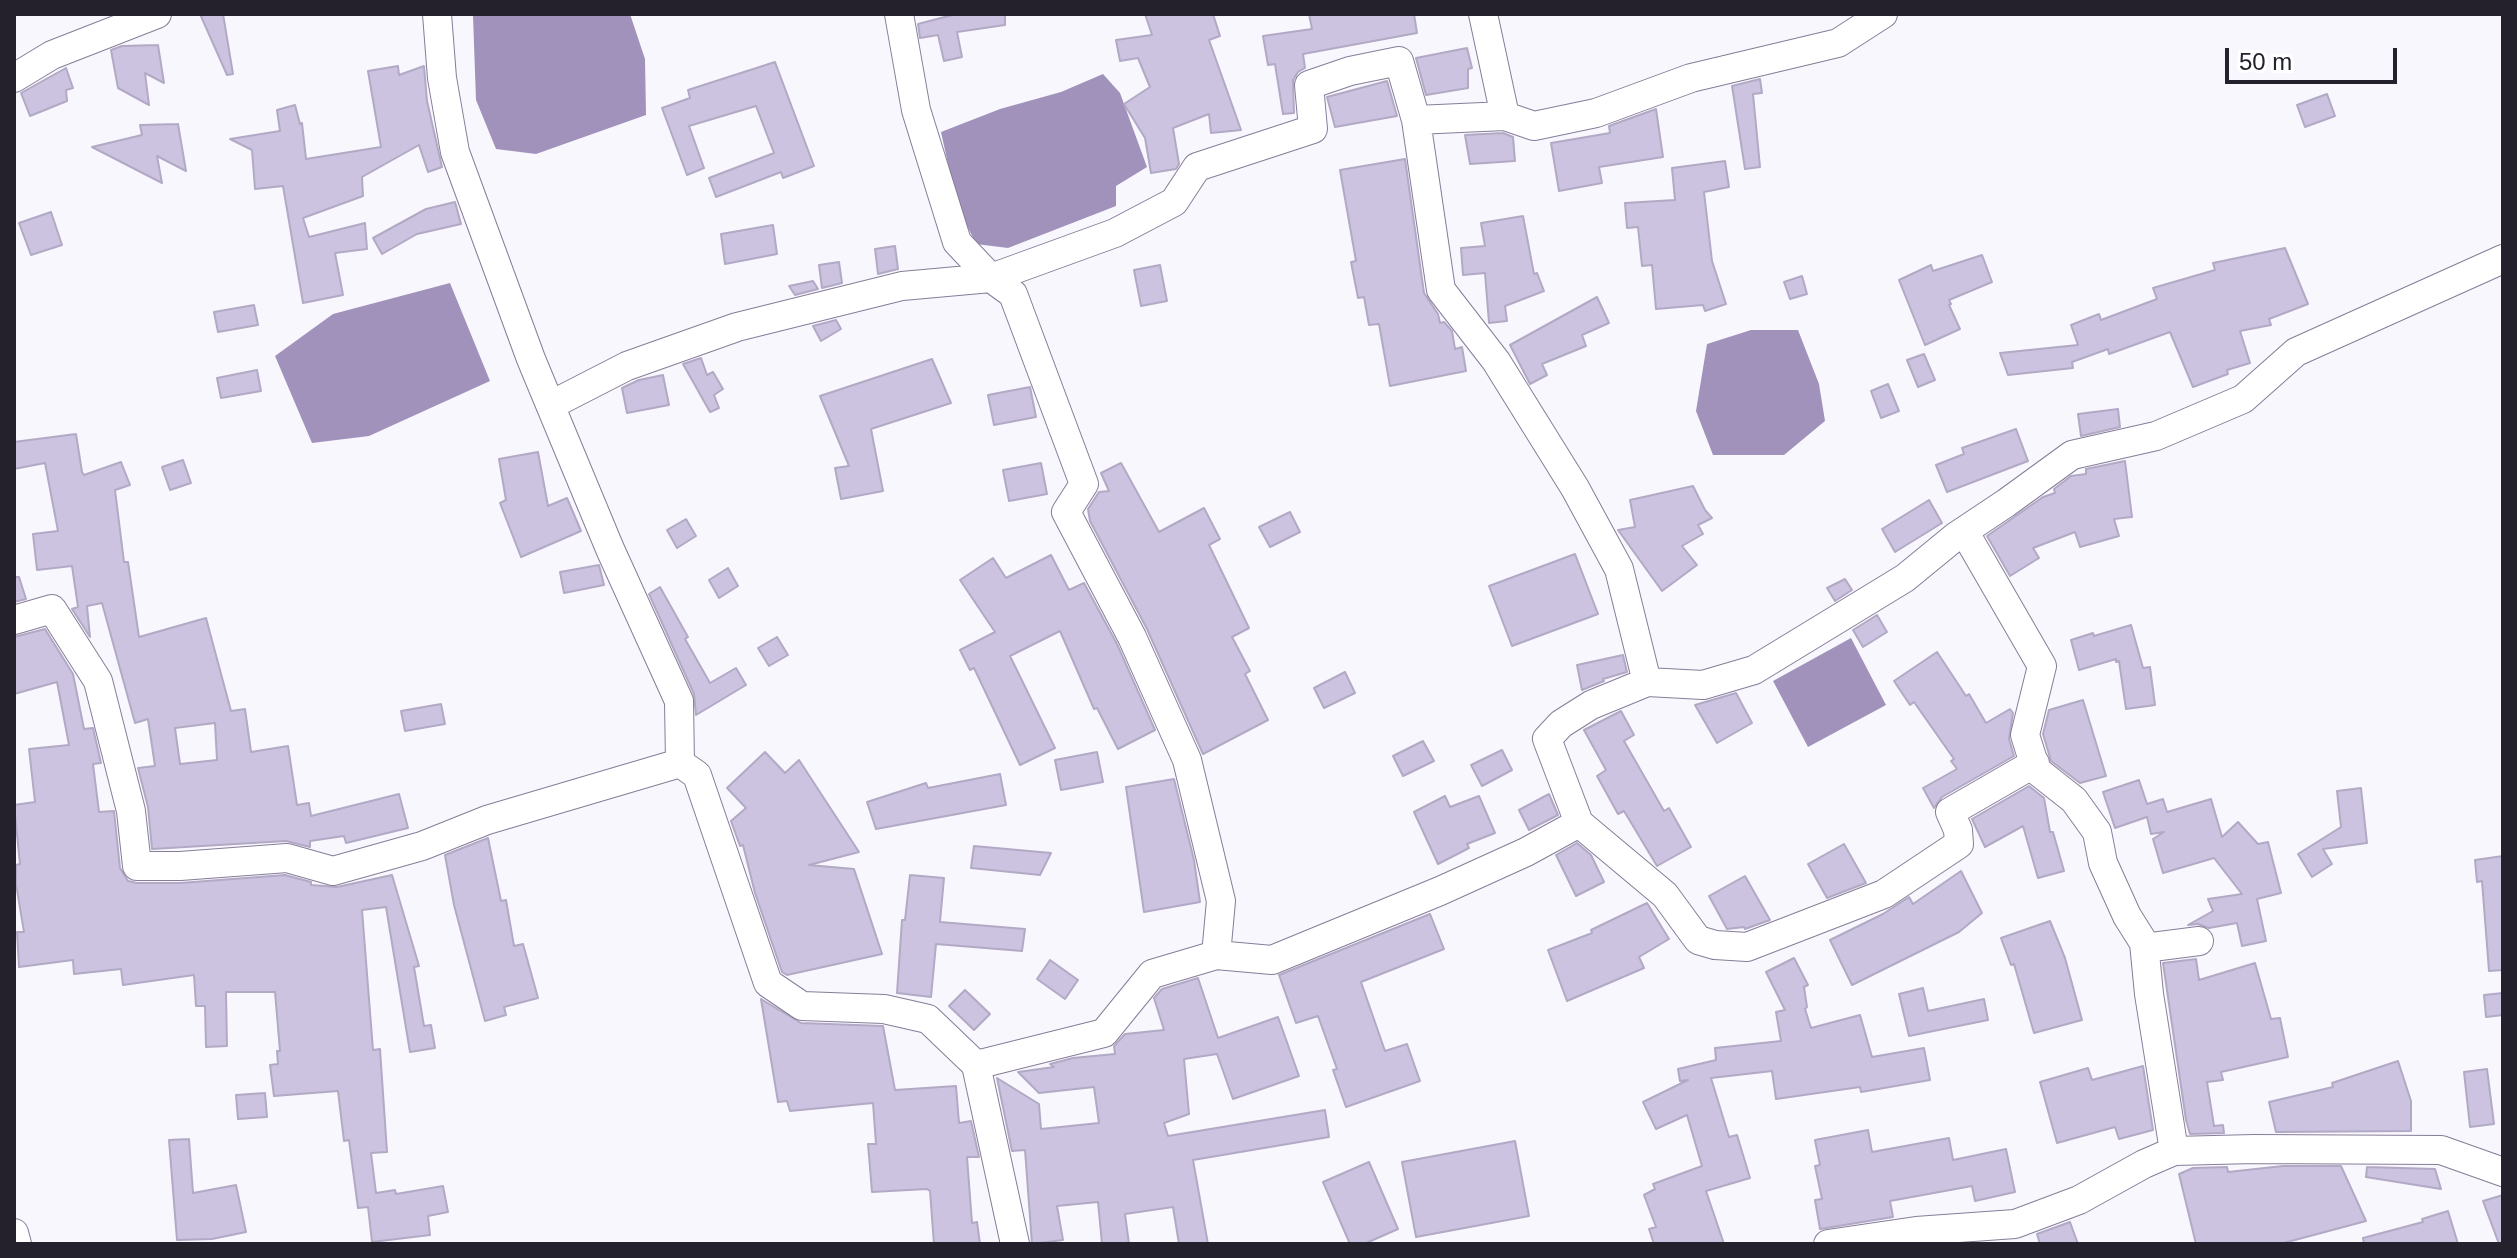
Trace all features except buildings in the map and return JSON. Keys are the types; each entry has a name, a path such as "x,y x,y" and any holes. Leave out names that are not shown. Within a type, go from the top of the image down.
{"street":[{"path":"14,78 52,55 157,14"},
{"path":"437,14 442,78 455,152 551,405 610,549 679,701 680,763"},
{"path":"899,14 916,110 957,242 991,278 1013,294 1084,484 1066,512 1132,637 1187,760 1221,901 1216,955"},
{"path":"1483,14 1505,116"},
{"path":"1416,120 1505,116 1534,126 1596,113 1691,78 1838,43 1883,14"},
{"path":"551,405 627,366 737,327 902,286 991,278 1115,233 1174,202 1197,167 1313,129 1309,85 1350,71 1399,61 1416,120 1441,290 1496,361 1575,488 1619,569 1647,682"},
{"path":"2035,763 1950,812 1958,830 1959,844 1884,894 1747,947 1715,945 1698,940 1665,895 1579,823 1547,739 1561,724 1591,705 1647,682 1703,685 1754,670 1905,578 1964,531 2072,455 2156,436 2243,399 2296,352 2503,259"},
{"path":"1964,531 2042,666 2025,735 2036,770 2074,800 2097,832 2103,863 2127,916 2144,943 2174,1151"},
{"path":"14,620 52,609 98,681 131,811 137,866 287,858 333,871 422,846 487,820 680,763"},
{"path":"680,763 697,775 768,983 802,1006 884,1009 928,1019 976,1065 1015,1244"},
{"path":"976,1065 1104,1033 1152,974 1216,955 1272,960 1440,891 1526,852 1579,823"},
{"path":"2144,943 2152,947 2199,941"},
{"path":"1828,1244 1916,1231 2017,1234 2144,1164 2174,1151 2441,1150 2503,1172"},
{"path":"14,1233 17,1244"}],"shaded area":[{"path":"630,14 645,59 646,115 536,154 496,149 476,100 473,16"},
{"path":"1103,74 1120,93 1147,167 1116,186 1116,206 1008,248 976,244 957,205 941,132 1000,109 1061,92"},
{"path":"450,283 490,381 369,436 312,443 275,356 333,314"},
{"path":"1751,330 1798,330 1819,384 1825,421 1784,455 1713,455 1696,411 1707,344"},
{"path":"1851,638 1886,705 1808,747 1773,681"}]}
